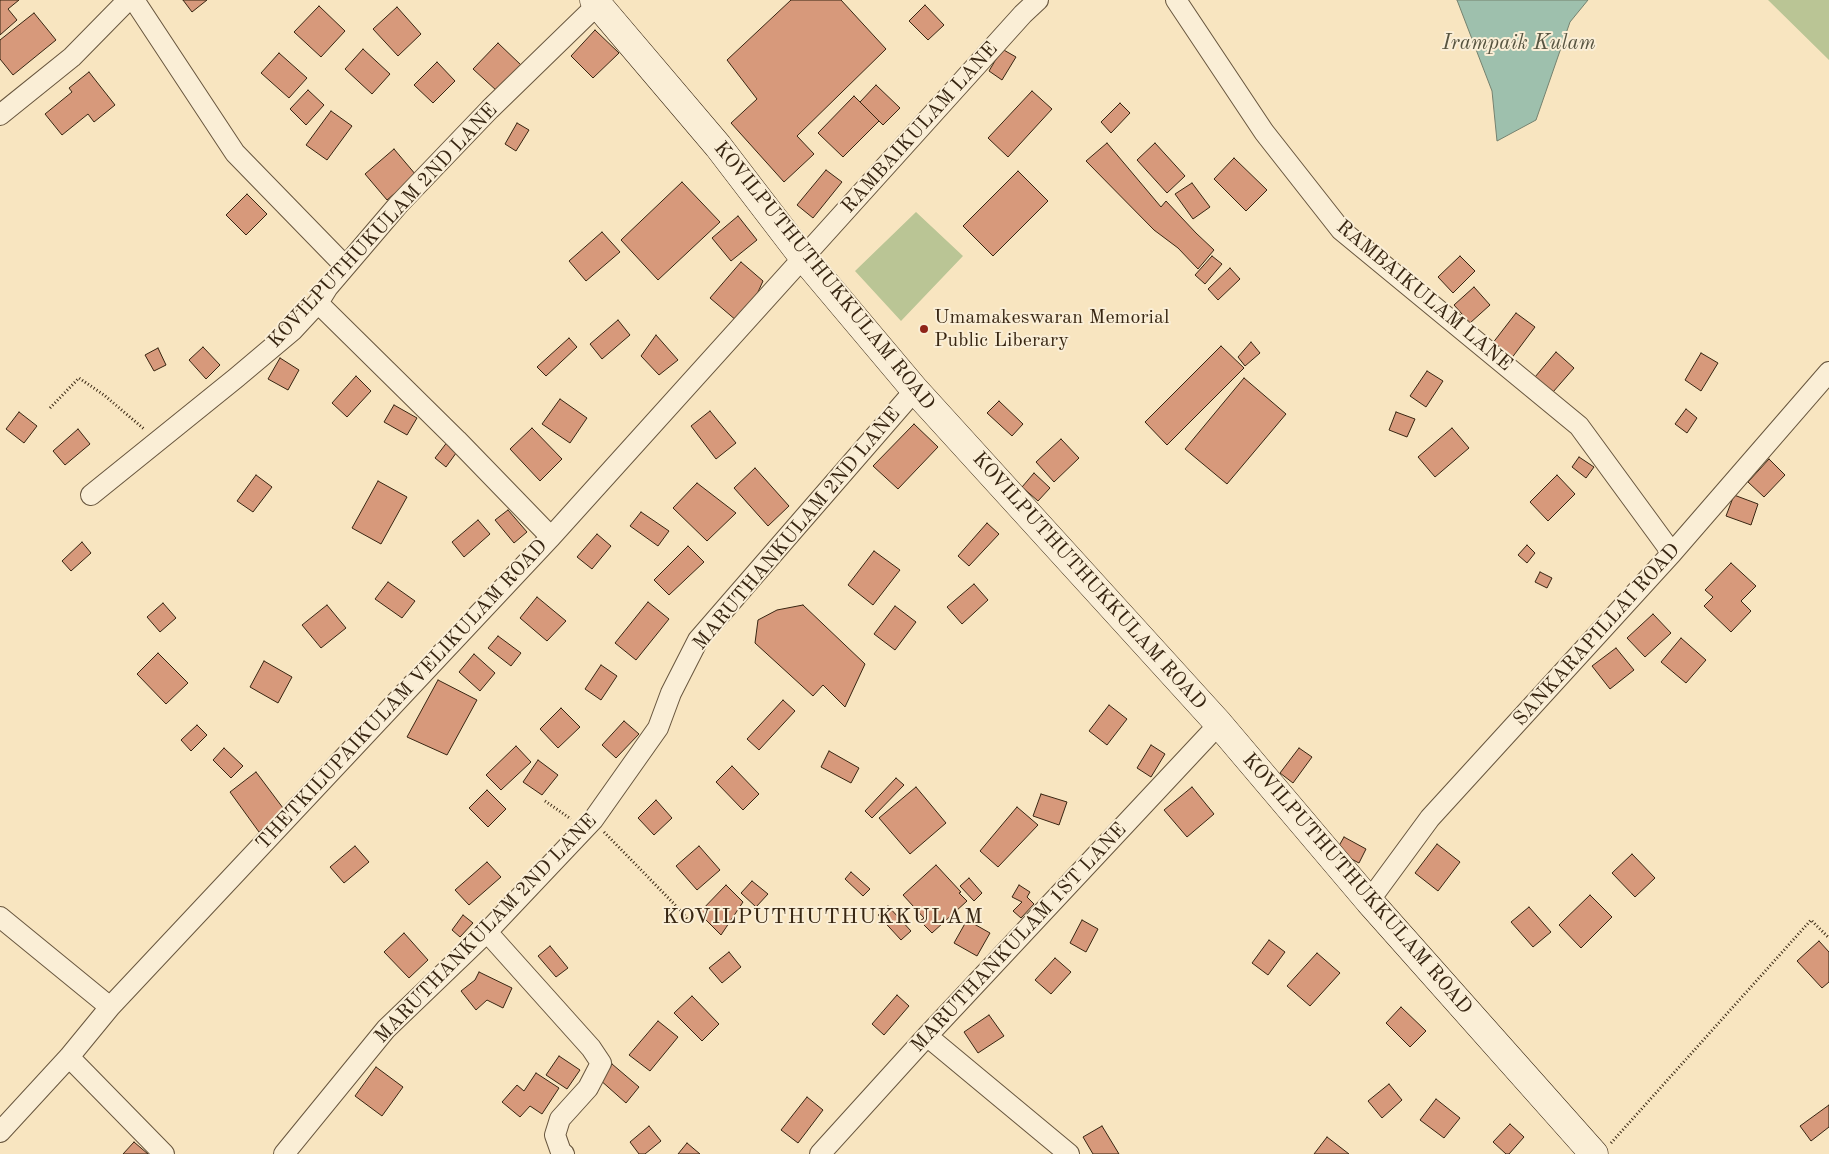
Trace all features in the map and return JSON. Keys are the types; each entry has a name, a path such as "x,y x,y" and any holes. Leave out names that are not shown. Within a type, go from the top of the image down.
{"street":[{"path":"0,115 72,58 128,0"},
{"path":"134,0 235,152 346,266"},
{"name":"RAMBAIKULAM LANE","path":"803,257 1023,14 1038,0"},
{"name":"RAMBAIKULAM LANE","path":"1176,0 1264,132 1341,230 1579,426 1672,553"},
{"name":"KOVILPUTHUKULAM 2ND LANE","path":"91,495 293,330 318,303 346,266 398,205 596,2"},
{"name":"KOVILPUTHUTHUKKULAM ROAD","path":"596,2 718,146 803,257 915,390 1219,724 1369,901 1601,1150"},
{"name":"THETKILUPAIKULAM VELIKULAM ROAD","path":"0,1132 69,1057 110,1006 551,537 803,257"},
{"path":"318,303 458,440 551,537"},
{"name":"SANKARAPILLAI ROAD","path":"1369,901 1430,818 1672,553 1829,372"},
{"name":"MARUTHANKULAM 2ND LANE","path":"284,1154 386,1029 487,932 593,820 658,728 671,693 698,640 915,390"},
{"name":"MARUTHANKULAM 1ST LANE","path":"820,1154 927,1036 1219,724"},
{"path":"0,917 110,1006"},
{"path":"487,932 591,1048 601,1062 588,1088 560,1119 555,1135 561,1152 564,1154"},
{"path":"927,1036 1069,1154"},
{"path":"69,1057 164,1154"}],"path":[{"path":"50,408 79,378 104,395 158,441"},
{"path":"544,801 571,819 593,820 644,875 682,912 689,922"},
{"path":"1601,1150 1811,920 1829,938"}],"shaded area":[{"path":"1768,0 1829,0 1829,60"},
{"path":"916,212 963,256 901,321 855,271"}],"water":[{"name":"Irampaik Kulam","path":"1457,0 1588,0 1570,22 1536,120 1497,141 1492,91"}],"building":[{"path":"0,0 19,0 8,9 17,20 0,35"},
{"path":"183,0 207,0 192,12"},
{"path":"791,0 841,0 886,49 797,136 814,154 784,182 731,123 757,99 727,60"},
{"path":"925,5 944,25 928,40 909,21"},
{"path":"319,6 345,31 321,57 294,32"},
{"path":"397,7 421,34 398,56 373,29"},
{"path":"34,13 56,40 13,75 0,59 0,40"},
{"path":"595,30 619,53 593,78 571,56"},
{"path":"498,43 521,65 497,91 473,69"},
{"path":"363,49 390,74 372,94 345,69"},
{"path":"1002,49 1016,57 1002,80 989,71"},
{"path":"279,53 307,78 289,98 261,73"},
{"path":"437,62 455,81 433,103 414,85"},
{"path":"89,72 115,105 94,122 88,114 62,135 45,114 72,92 69,88"},
{"path":"876,85 900,108 883,125 860,102"},
{"path":"308,90 324,105 306,125 290,109"},
{"path":"1032,91 1052,109 1008,157 988,138"},
{"path":"854,96 879,121 843,157 818,133"},
{"path":"1120,103 1130,113 1111,133 1101,122"},
{"path":"331,111 352,126 327,160 306,145"},
{"path":"517,123 529,130 516,151 505,144"},
{"path":"1107,143 1161,207 1166,201 1214,250 1198,269 1178,248 1154,230 1086,161"},
{"path":"1155,143 1185,176 1167,193 1137,160"},
{"path":"394,149 416,175 387,200 365,174"},
{"path":"1234,158 1267,190 1246,211 1214,179"},
{"path":"826,170 842,182 813,218 797,205"},
{"path":"1018,171 1048,201 993,256 963,226"},
{"path":"682,182 720,222 658,280 621,240"},
{"path":"1192,183 1210,207 1193,219 1175,194"},
{"path":"247,194 267,214 246,235 226,215"},
{"path":"738,216 757,240 731,261 712,238"},
{"path":"602,232 620,252 586,281 569,261"},
{"path":"1212,256 1222,264 1205,284 1195,275"},
{"path":"1460,256 1475,271 1453,293 1438,277"},
{"path":"741,262 763,281 758,292 737,321 710,298"},
{"path":"1230,268 1240,279 1218,300 1208,289"},
{"path":"1474,287 1490,305 1470,323 1454,305"},
{"path":"1516,313 1535,327 1511,359 1492,344"},
{"path":"618,320 630,335 602,359 590,344"},
{"path":"656,335 678,360 659,375 641,356"},
{"path":"569,338 577,347 546,376 537,367"},
{"path":"1251,342 1260,353 1245,366 1238,357"},
{"path":"1221,346 1244,368 1167,445 1145,422"},
{"path":"203,347 220,365 206,379 189,360"},
{"path":"158,348 166,365 154,371 145,355"},
{"path":"1556,352 1574,368 1553,392 1535,377"},
{"path":"1701,353 1718,363 1701,391 1685,380"},
{"path":"280,358 299,370 288,390 268,379"},
{"path":"1427,371 1443,381 1426,407 1410,396"},
{"path":"356,376 371,391 347,417 332,403"},
{"path":"1244,378 1286,414 1227,484 1185,449"},
{"path":"560,399 587,418 570,443 542,424"},
{"path":"999,401 1023,424 1012,436 987,413"},
{"path":"394,405 417,418 407,435 384,422"},
{"path":"1686,409 1697,418 1687,433 1675,424"},
{"path":"710,411 736,443 716,459 691,426"},
{"path":"19,412 37,426 24,443 6,429"},
{"path":"1396,412 1415,419 1407,437 1389,430"},
{"path":"914,424 938,447 898,489 873,466"},
{"path":"532,428 562,459 540,481 510,449"},
{"path":"1452,428 1469,448 1435,477 1418,457"},
{"path":"78,429 90,444 65,465 53,451"},
{"path":"1061,439 1079,458 1054,482 1036,462"},
{"path":"448,441 459,449 446,467 435,458"},
{"path":"1579,457 1594,467 1586,478 1572,467"},
{"path":"1769,459 1785,475 1764,497 1748,482"},
{"path":"755,468 789,506 768,526 734,488"},
{"path":"1034,473 1050,488 1038,501 1022,487"},
{"path":"256,475 272,487 253,512 237,501"},
{"path":"1557,475 1575,494 1548,521 1530,502"},
{"path":"378,481 407,497 381,544 352,528"},
{"path":"697,483 736,513 707,541 673,508"},
{"path":"1734,495 1758,504 1751,525 1726,516"},
{"path":"508,510 527,532 514,543 495,520"},
{"path":"641,512 669,531 658,546 630,526"},
{"path":"478,520 490,534 464,557 452,542"},
{"path":"987,523 999,534 969,566 958,556"},
{"path":"597,534 611,546 592,569 577,557"},
{"path":"82,542 91,553 71,571 62,561"},
{"path":"1527,545 1535,553 1527,563 1518,555"},
{"path":"688,546 704,562 669,595 654,580"},
{"path":"874,551 900,570 873,605 848,585"},
{"path":"1731,563 1756,586 1741,601 1751,611 1731,632 1704,606 1713,597 1705,590"},
{"path":"1540,572 1552,578 1547,588 1535,582"},
{"path":"388,582 415,601 402,618 375,599"},
{"path":"974,584 988,600 962,624 947,607"},
{"path":"537,597 566,621 547,641 520,618"},
{"path":"648,602 669,619 636,660 615,643"},
{"path":"163,603 176,618 160,632 147,617"},
{"path":"327,605 346,628 321,648 302,625"},
{"path":"803,605 865,664 845,707 823,685 813,696 755,643 758,620 777,610"},
{"path":"895,606 916,622 895,650 874,634"},
{"path":"1653,614 1671,633 1645,657 1627,638"},
{"path":"498,636 521,653 511,666 488,648"},
{"path":"1681,638 1706,660 1686,683 1661,662"},
{"path":"1616,648 1634,670 1610,689 1592,666"},
{"path":"158,653 188,683 166,704 137,674"},
{"path":"474,654 495,673 480,691 459,672"},
{"path":"264,661 292,677 278,703 250,687"},
{"path":"601,665 617,676 601,700 585,689"},
{"path":"438,680 477,700 447,755 407,737"},
{"path":"783,700 795,711 759,750 747,739"},
{"path":"1109,705 1127,719 1107,745 1089,731"},
{"path":"561,708 580,727 558,748 540,729"},
{"path":"624,721 639,734 616,758 602,745"},
{"path":"197,725 207,735 191,751 181,740"},
{"path":"1151,745 1165,754 1151,777 1137,768"},
{"path":"516,746 531,762 501,790 486,775"},
{"path":"224,748 243,766 231,778 213,760"},
{"path":"1299,748 1312,757 1293,783 1280,773"},
{"path":"829,751 859,768 851,783 821,767"},
{"path":"538,760 558,775 542,795 523,782"},
{"path":"732,766 759,794 743,810 716,782"},
{"path":"256,772 286,812 259,832 230,792"},
{"path":"896,778 904,785 872,818 865,811"},
{"path":"916,787 946,823 910,854 879,818"},
{"path":"1192,787 1214,814 1187,837 1164,810"},
{"path":"487,790 506,809 488,827 469,808"},
{"path":"1041,794 1067,802 1059,825 1033,816"},
{"path":"656,800 672,818 654,835 638,818"},
{"path":"1017,807 1038,825 998,867 980,851"},
{"path":"1344,837 1366,849 1359,863 1336,851"},
{"path":"1437,844 1460,862 1438,891 1415,873"},
{"path":"355,846 369,862 344,883 330,867"},
{"path":"699,846 720,870 697,890 676,866"},
{"path":"1632,854 1655,878 1635,897 1612,873"},
{"path":"487,862 501,877 469,905 455,890"},
{"path":"936,865 967,901 932,933 920,921 924,918 903,895"},
{"path":"851,872 870,889 863,896 845,879"},
{"path":"969,878 982,893 974,901 960,886"},
{"path":"752,881 768,894 756,907 741,893"},
{"path":"726,885 743,902 721,935 699,913"},
{"path":"1019,885 1030,892 1027,897 1034,904 1021,918 1013,911 1022,902 1012,897"},
{"path":"1590,895 1612,917 1581,948 1559,925"},
{"path":"888,906 911,931 901,940 878,915"},
{"path":"1529,907 1551,932 1533,947 1511,922"},
{"path":"463,915 473,923 460,937 452,930"},
{"path":"967,920 990,933 977,956 954,943"},
{"path":"1082,920 1098,929 1086,952 1070,943"},
{"path":"404,933 428,960 409,978 384,952"},
{"path":"1269,940 1285,952 1268,975 1252,963"},
{"path":"1819,941 1829,952 1829,982 1822,988 1797,961"},
{"path":"550,946 568,968 556,977 538,956"},
{"path":"729,952 741,967 722,983 709,968"},
{"path":"1317,953 1340,973 1310,1006 1287,986"},
{"path":"1055,958 1071,972 1051,994 1035,980"},
{"path":"479,972 512,988 503,1008 487,1000 476,1010 461,991 475,980"},
{"path":"897,995 909,1006 884,1035 872,1024"},
{"path":"692,996 719,1024 702,1041 674,1013"},
{"path":"1401,1007 1426,1031 1410,1047 1386,1023"},
{"path":"989,1015 1004,1036 978,1053 964,1032"},
{"path":"658,1021 678,1037 650,1071 629,1055"},
{"path":"559,1056 580,1070 567,1089 546,1075"},
{"path":"612,1064 639,1087 626,1103 599,1079"},
{"path":"376,1067 403,1087 382,1116 355,1096"},
{"path":"536,1073 559,1088 542,1114 530,1106 520,1117 502,1102 517,1085 524,1091"},
{"path":"1389,1084 1402,1100 1382,1118 1368,1101"},
{"path":"807,1097 823,1110 798,1143 781,1130"},
{"path":"1436,1099 1460,1118 1444,1138 1420,1120"},
{"path":"1829,1105 1829,1127 1811,1141 1800,1126"},
{"path":"1510,1124 1524,1137 1509,1154 1506,1154 1493,1142"},
{"path":"649,1126 661,1141 645,1154 639,1154 630,1142"},
{"path":"1102,1126 1119,1154 1093,1154 1083,1137"},
{"path":"1327,1137 1349,1154 1314,1154"},
{"path":"134,1142 148,1154 123,1154"},
{"path":"687,1143 700,1154 678,1154"}],"place":[{"name":"Umamakeswaran Memorial Public Liberary","path":"924,329"}],"district":[{"name":"KOVILPUTHUTHUKKULAM","path":"823,917"}]}
